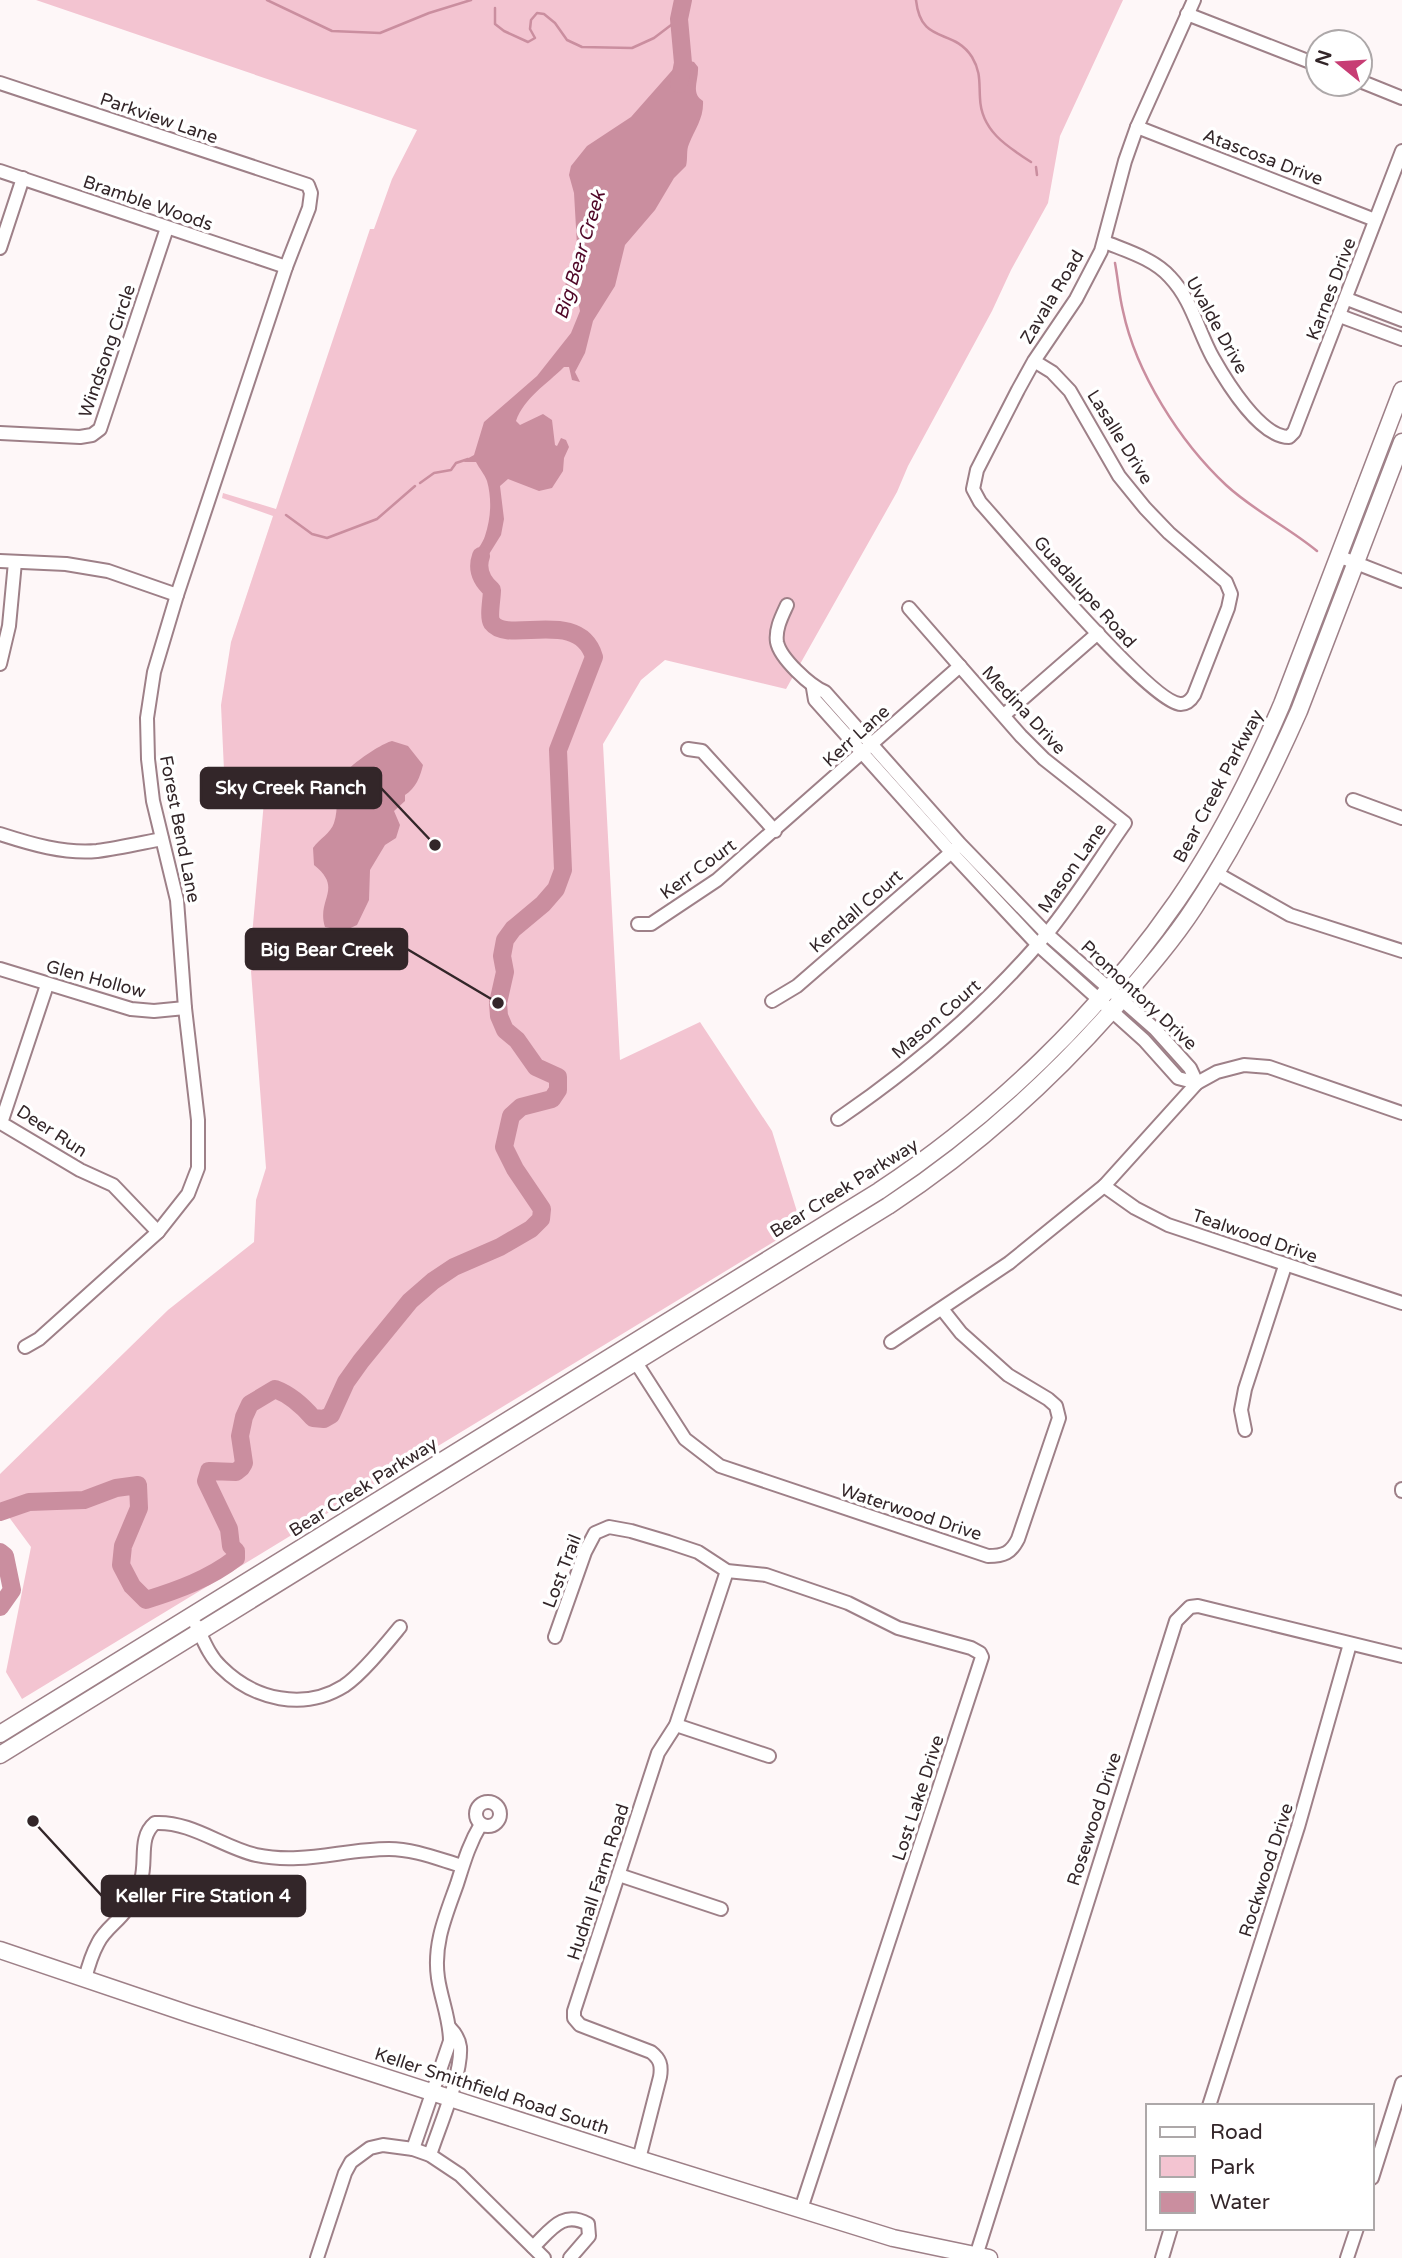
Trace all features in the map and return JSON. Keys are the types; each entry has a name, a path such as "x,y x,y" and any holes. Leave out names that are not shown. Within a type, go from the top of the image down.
{"main road":[{"name":"Bear Creek Parkway","path":"0,1734 916,1166 944,1146 1003,1095 1103,994 1155,931 1179,899 1221,829 1273,725 1402,390"},
{"name":"Bear Creek Parkway","path":"0,1755 888,1206 955,1160 1032,1093 1117,1005 1170,942 1216,873 1281,753 1402,442"},
{"path":"77,1686 86,1702"},
{"path":"16,1724 26,1739"},
{"name":"Keller Smithfield Road South","path":"0,1950 639,2159 893,2238 981,2257"}],"street":[{"name":"Zavala Road","path":"973,489 977,470 1034,360 1076,299 1105,242 1125,161 1137,127 1194,0"},
{"path":"1187,14 1304,60"},
{"name":"Parkview Lane","path":"0,83 308,185"},
{"path":"1374,86 1402,97"},
{"name":"Atascosa Drive","path":"1137,127 1376,220"},
{"name":"Karnes Drive","path":"1289,437 1294,432 1347,299 1402,151"},
{"name":"Bramble Woods","path":"0,171 286,267"},
{"path":"0,248 23,178"},
{"name":"Forest Bend Lane","path":"25,1347 39,1339 159,1232 188,1194 198,1168 198,1119 185,1008 177,900 150,780 147,718 154,672 177,594 286,267 309,208 311,192 308,185"},
{"name":"Windsong Circle","path":"0,433 80,437 92,435 100,429 167,228"},
{"name":"Uvalde Drive","path":"1105,242 1139,256 1168,275 1186,300 1212,357 1234,390 1263,426 1280,436 1289,437"},
{"path":"1347,299 1402,320"},
{"path":"1340,316 1402,339"},
{"name":"Lasalle Drive","path":"1034,360 1052,372 1070,391 1119,476 1144,508 1226,582 1231,594 1228,608 1194,695 1183,704"},
{"name":"Guadalupe Road","path":"973,489 980,502 1098,633 1141,677 1168,699 1183,704"},
{"path":"1338,556 1402,581"},
{"path":"0,561 66,564 108,571 177,594"},
{"path":"0,664 9,626 15,562"},
{"name":"Promontory Drive","path":"787,605 779,623 777,643 784,656 813,688 825,692 866,748 1037,944 1069,972 1155,1029 1190,1068 1197,1083"},
{"name":"Medina Drive","path":"909,608 1044,759 1125,823"},
{"path":"1004,715 1098,633"},
{"name":"Kerr Lane","path":"775,831 960,666"},
{"path":"688,749 702,751 775,831"},
{"path":"1353,800 1402,818"},
{"name":"Mason Lane","path":"1047,934 1125,823"},
{"name":"Kerr Court","path":"638,924 651,924 717,880 775,831"},
{"path":"0,834 38,846 96,851 162,839"},
{"name":"Promontory Drive","path":"956,848 1078,960 1103,994"},
{"name":"Kendall Court","path":"772,1001 797,986 956,848"},
{"path":"1216,873 1290,915 1402,951"},
{"name":"Mason Court","path":"838,1119 874,1095 938,1044 995,990 1047,934"},
{"path":"1069,972 1078,960"},
{"name":"Glen Hollow","path":"0,969 131,1009 155,1011 185,1008"},
{"name":"Deer Run","path":"47,985 1,1123 80,1170 113,1185 159,1232"},
{"name":"Promontory Drive","path":"1117,1005 1178,1078 1197,1083"},
{"path":"1144,1040 1155,1029"},
{"path":"891,1342 1009,1263 1104,1186 1197,1083 1217,1072 1244,1065 1269,1067 1402,1113"},
{"name":"Tealwood Drive","path":"1104,1186 1135,1208 1168,1225 1402,1303"},
{"path":"1244,1430 1241,1410 1245,1390 1286,1266"},
{"name":"Waterwood Drive","path":"635,1362 685,1439 720,1466 988,1556 1000,1556 1007,1553 1018,1539 1059,1418 1056,1406 1007,1375 961,1333 942,1309"},
{"name":"Lost Trail","path":"555,1637 585,1552 595,1533 608,1527 631,1531 698,1552 727,1571"},
{"name":"Hudnall Farm Road","path":"639,2159 662,2068 658,2058 651,2052 580,2025 574,2018 574,2011 658,1753 676,1725 727,1571"},
{"name":"Lost Lake Drive","path":"727,1571 766,1575 848,1603 898,1628 971,1648 982,1657 801,2209"},
{"name":"Rosewood Drive","path":"981,2257 1176,1621 1182,1612 1198,1606 1402,1656"},
{"path":"191,1618 220,1667 249,1689 291,1702 325,1695 346,1685 400,1627"},
{"name":"Rockwood Drive","path":"1210,2104 1302,1815 1350,1644"},
{"path":"676,1725 769,1756"},
{"path":"85,1979 98,1942 110,1924 125,1912 134,1897 142,1875 148,1829 155,1824 187,1828 247,1852 277,1858 299,1860 392,1849 415,1852 462,1866"},
{"path":"413,2149 450,2041 450,2028 438,1977 438,1946 442,1926 469,1844 481,1824"},
{"path":"619,1875 721,1909"},
{"path":"430,2155 459,2062 460,2045 457,2035 450,2028"},
{"path":"1374,2172 1402,2083"},
{"path":"317,2258 351,2162 370,2147 383,2145 413,2149 430,2155 460,2175 544,2258"},
{"path":"533,2247 565,2219 573,2218 588,2224 589,2236 570,2258"},
{"path":"1162,2258 1170,2230"},
{"path":"1347,2258 1356,2230"}],"green space":[{"path":"36,0 1123,0 1060,136 1048,203 908,466 897,492 786,689 665,660 641,680 603,744 620,1060 700,1022 772,1131 799,1218 780,1238 22,1699 6,1672 31,1547 0,1505 0,1474 168,1310 254,1242 256,1200 266,1168 250,958 266,779 225,792 221,705 231,642 273,516 222,498 223,493 276,509 370,229 374,229 392,179 417,130"}],"water":[{"path":"690,61 698,67 696,90 703,101 703,107 688,146 686,166 674,178 655,210 625,245 615,286 593,321 585,353 575,372 580,382 572,380 569,367 564,367 530,398 516,421 520,425 543,414 552,420 555,445 557,446 561,438 566,440 569,447 564,458 563,471 552,488 539,491 508,479 500,486 504,519 501,535 486,559 486,571 481,578 474,577 472,562 487,529 490,495 486,479 476,462 464,462 474,455 484,422 537,376 571,333 580,311 578,301 567,305 565,303 566,274 573,262 577,245 574,193 569,175 571,166 587,146 631,117 676,66"},
{"path":"392,741 408,746 423,765 420,774 415,786 405,795 405,801 394,811 400,825 396,838 385,845 370,870 369,900 357,925 344,931 325,927 323,917 327,881 314,865 313,848 334,823 339,784 343,774 363,757"}],"waterway":[{"path":"267,0 332,31 380,33 471,0"},
{"name":"Big Bear Creek","path":"679,84 683,63 679,19 683,0"},
{"path":"916,0 924,24 956,42 975,62 981,109 990,128 1004,143 1031,162"},
{"path":"495,8 495,24 528,42 535,38 530,29 531,20 537,13 544,14 555,23 567,40 582,47 632,48 654,38 679,19"},
{"path":"1036,167 1037,175"},
{"path":"1115,263 1129,335 1149,382 1177,427 1226,485 1317,551"},
{"path":"420,483 434,473 451,470 456,463 468,459"},
{"path":"286,515 312,534 327,538 377,519 415,486"},
{"name":"Big Bear Creek","path":"0,1512 29,1502 84,1500 116,1488 138,1485 139,1508 123,1546 121,1565 132,1586 146,1600 204,1578 236,1558 229,1529 206,1481 209,1471 236,1472 244,1463 240,1436 250,1404 275,1389 296,1401 313,1418 324,1419 331,1415 346,1382 410,1301 454,1267 500,1247 531,1229 541,1219 542,1209 515,1169 504,1147 511,1116 521,1107 552,1099 558,1090 558,1077 536,1067 517,1040 505,1030 499,1016 498,1003 505,972 502,956 505,940 513,929 543,904 556,889 563,870 558,750 594,657 586,642 574,634 559,630 513,631 500,629 492,623 492,590 481,575 481,556"},
{"name":"Big Bear Creek","path":"0,1552 5,1556 12,1590 0,1607"}],"place":[{"name":"Sky Creek Ranch","path":"435,845"},
{"name":"Big Bear Creek","path":"498,1003"},
{"name":"Keller Fire Station 4","path":"33,1821"}]}
